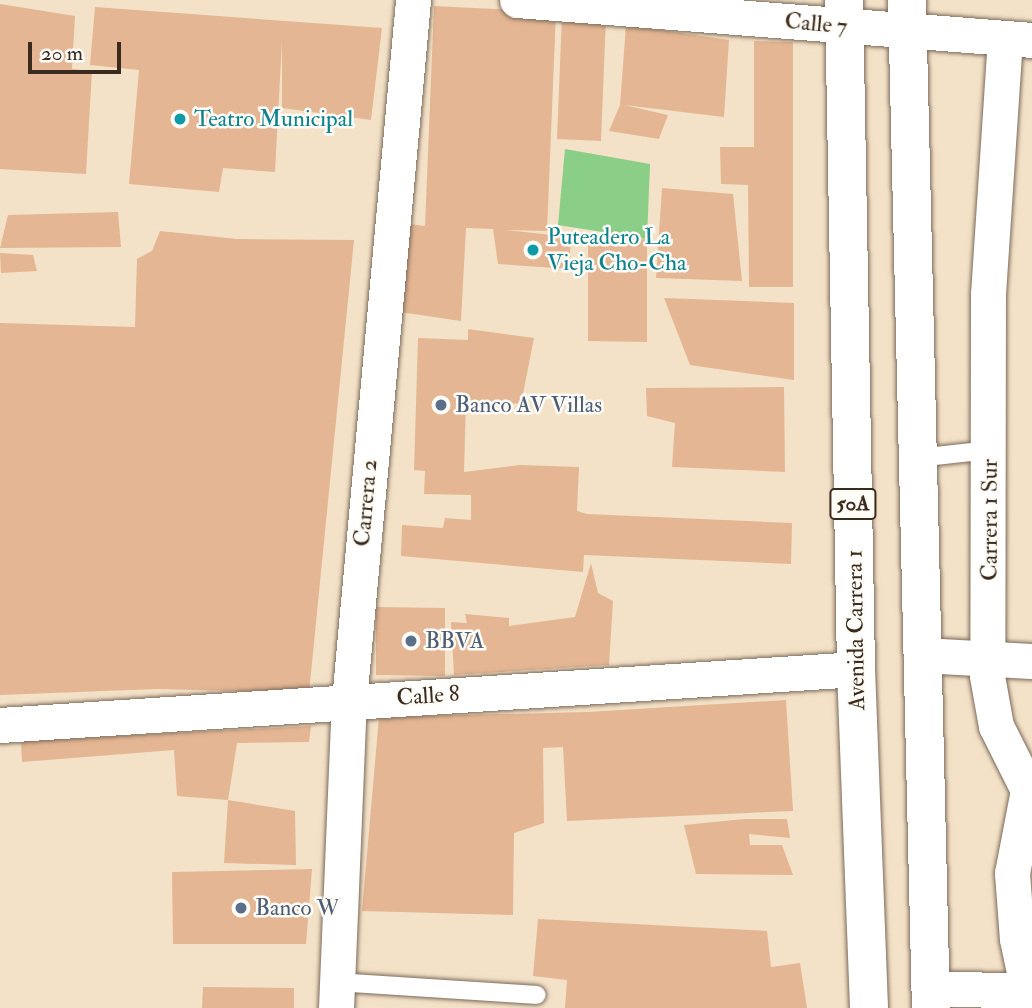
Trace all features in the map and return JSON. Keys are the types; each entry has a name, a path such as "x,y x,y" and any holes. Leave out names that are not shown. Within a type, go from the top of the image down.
{"main road":[{"name":"Avenida Carrera 1","path":"844,13 856,669 869,1008"},
{"path":"907,15 930,998"}],"street":[{"name":"Carrera 2","path":"337,995 349,701 413,0"},
{"name":"Calle 7","path":"517,0 907,15 1019,39"},
{"name":"Carrera 1 Sur","path":"1019,39 988,294 990,661 987,676 996,726 1030,790 1012,873 1017,939 1030,991"},
{"path":"921,655 990,661 1032,661"},
{"name":"Calle 8","path":"0,725 856,669"},
{"path":"930,998 1030,991"}],"lane":[{"path":"917,458 989,450"},
{"path":"337,995 537,995"}],"green space":[{"path":"565,149 650,164 647,239 558,225"}],"building":[{"path":"0,4 75,16 72,69 92,71 86,174 0,169"},
{"path":"434,6 556,12 547,231 506,230 571,237 569,269 498,264 493,229 466,228 461,321 400,312 410,224 425,226"},
{"path":"95,7 382,28 371,120 282,108 282,41 275,172 223,168 219,192 129,184 139,70 90,65"},
{"path":"562,15 606,17 601,141 557,139"},
{"path":"626,25 729,40 724,117 624,105 668,115 659,139 609,131 620,105"},
{"path":"754,41 793,42 793,287 749,287 748,185 721,184 720,147 754,147"},
{"path":"662,188 733,194 742,281 656,278"},
{"path":"118,212 121,247 0,248 8,215"},
{"path":"160,231 237,239 354,240 309,693 157,689 0,695 0,323 135,327 137,259 152,251"},
{"path":"588,238 647,239 647,342 588,341"},
{"path":"0,253 33,255 37,271 1,273"},
{"path":"664,298 794,303 794,380 690,365"},
{"path":"468,329 534,338 521,404 466,400 464,472 520,465 579,467 577,511 587,514 792,523 791,564 584,555 583,572 401,556 402,525 443,528 445,518 471,520 471,495 424,494 425,471 414,470 418,338 468,340"},
{"path":"784,387 785,472 672,467 675,423 647,416 646,388"},
{"path":"591,563 598,593 613,601 609,665 454,675 451,622 467,623 465,614 509,618 509,626 575,617"},
{"name":"BBVA","path":"376,607 445,608 445,676 376,675"},
{"path":"786,700 793,811 567,821 563,747 543,748 544,823 514,833 513,915 362,911 379,717 588,712"},
{"path":"311,726 309,742 237,743 228,800 177,796 174,750 22,762 21,741"},
{"path":"228,800 295,811 296,865 224,863"},
{"path":"744,819 787,819 790,838 749,834 750,845 782,845 793,875 696,874 684,825"},
{"name":"Banco W","path":"312,869 306,944 173,944 172,872"},
{"path":"538,919 767,931 771,967 800,963 807,1008 565,1008 567,980 533,976"},
{"path":"203,987 294,988 294,1008 202,1008"}],"place":[{"name":"Teatro Municipal","path":"180,119"},
{"name":"Puteadero La Vieja Cho-Cha","path":"533,250"},
{"name":"Banco AV Villas","path":"441,405"},
{"name":"BBVA","path":"411,641"},
{"name":"Banco W","path":"241,908"}]}
